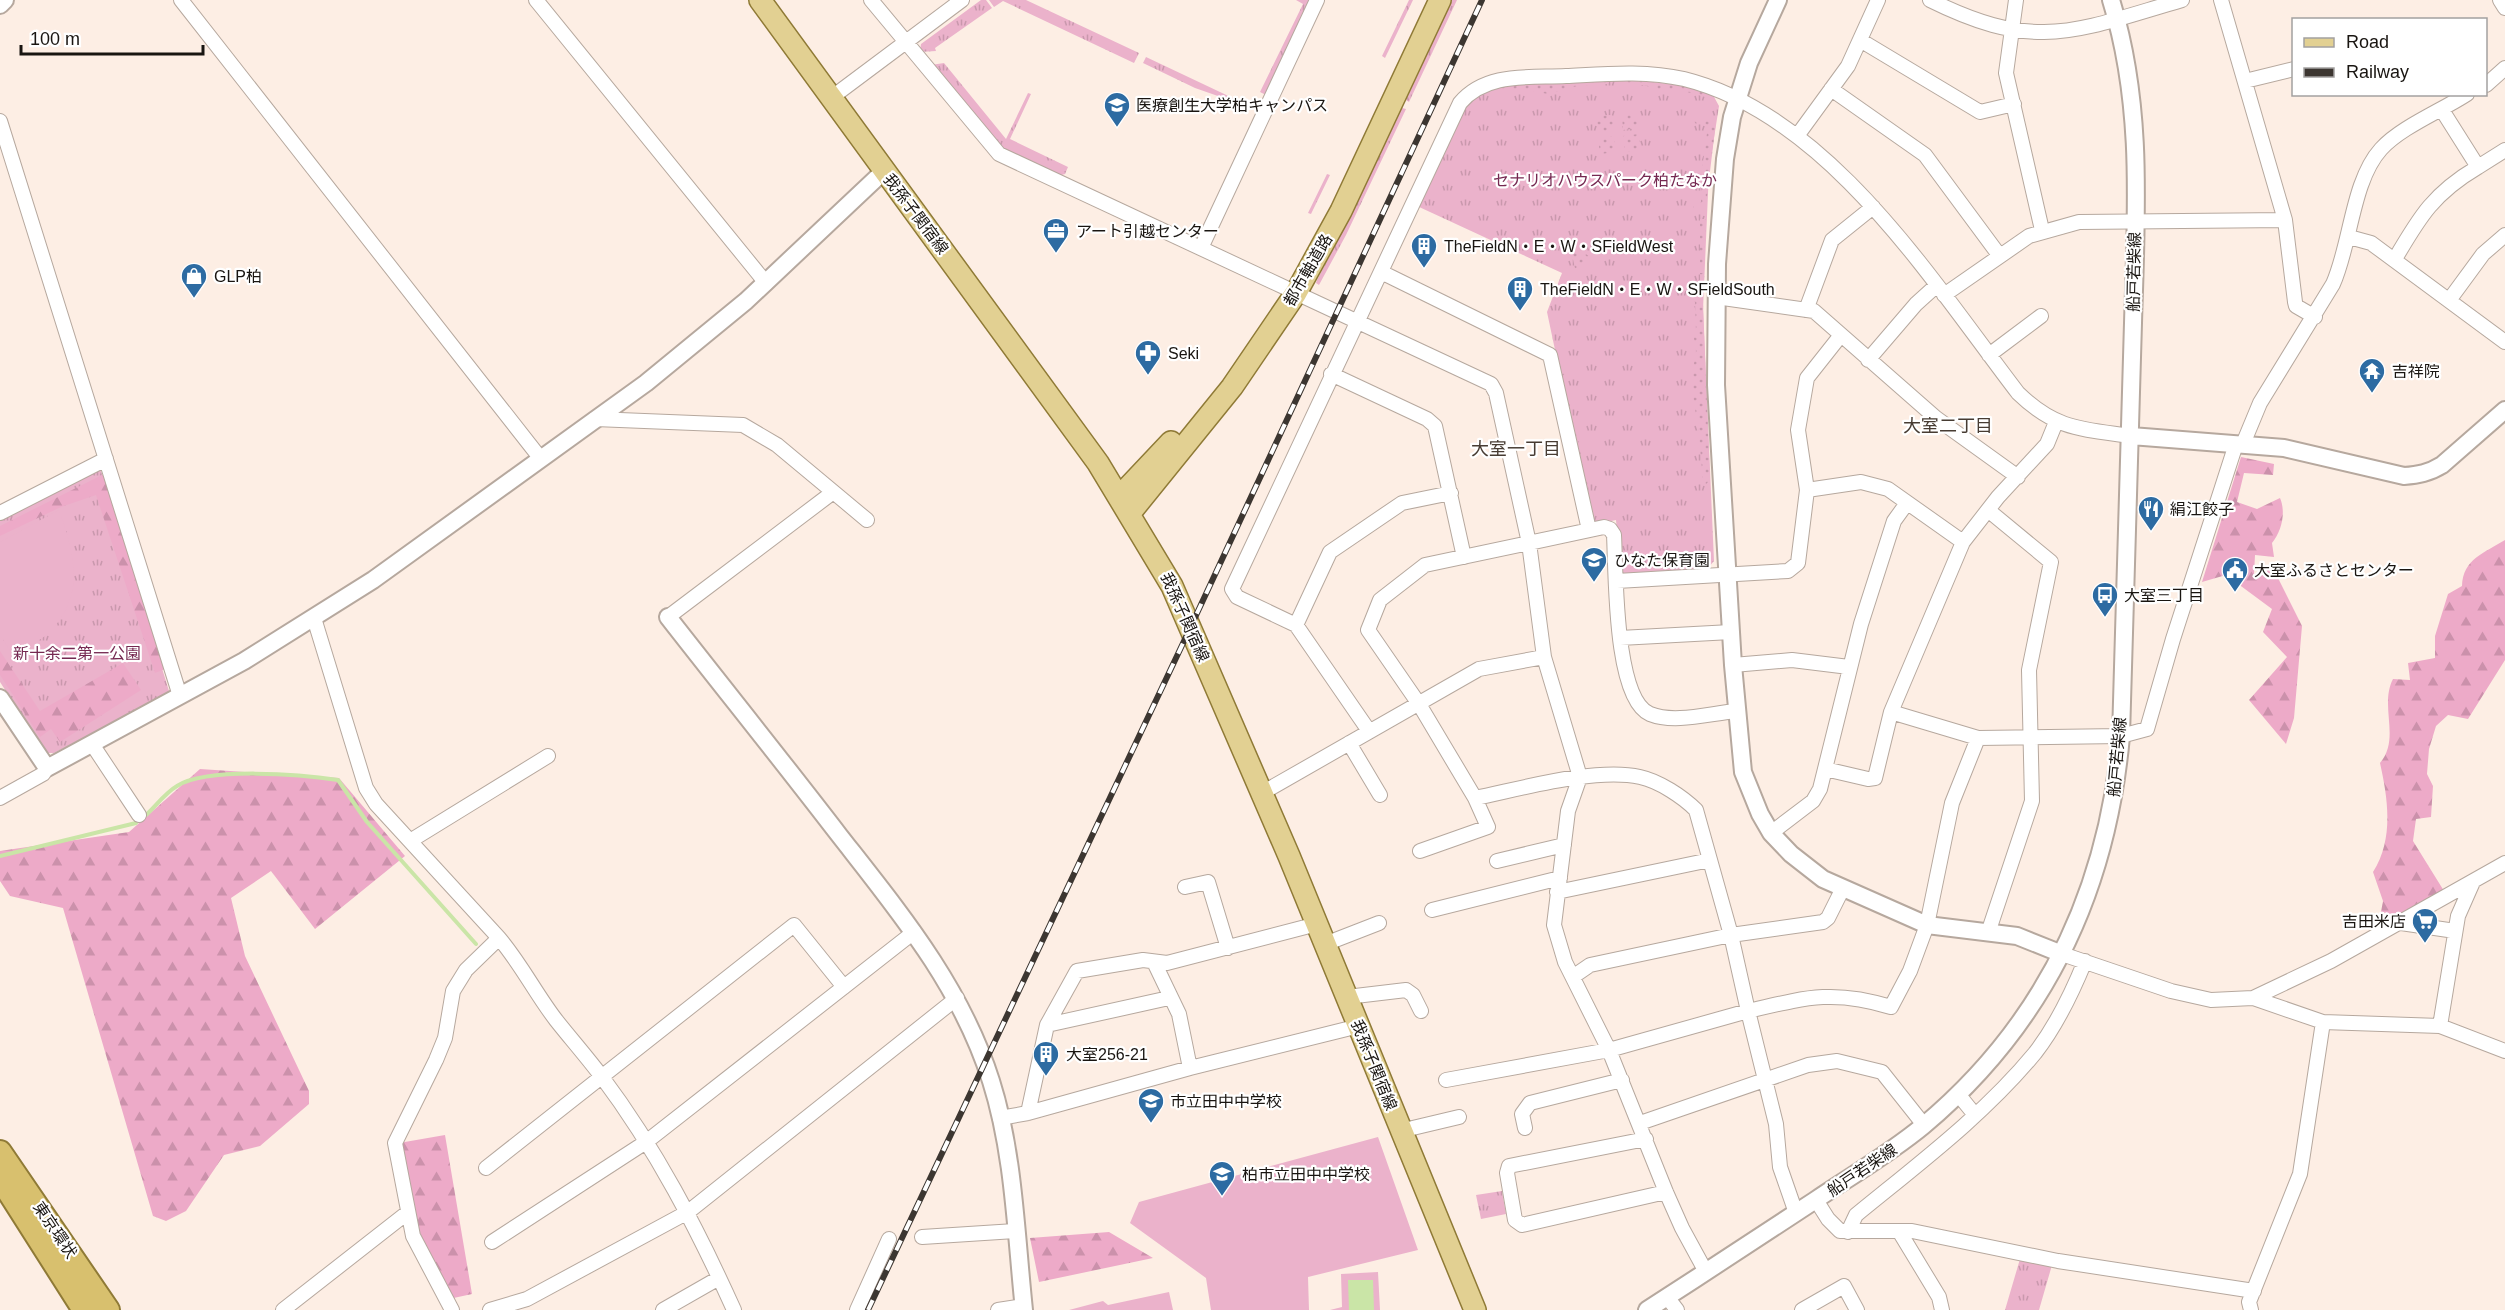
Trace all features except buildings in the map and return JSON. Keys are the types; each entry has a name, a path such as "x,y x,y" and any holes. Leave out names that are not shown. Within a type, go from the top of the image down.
{"highway":[{"name":"東京環状","path":"0,1152 108,1310"},
{"name":"東京環状","path":"0,1178 84,1310"}],"main road":[{"name":"我孫子関宿線","path":"760,0 1125,504 1172,585 1317,924 1474,1310"},
{"name":"都市軸道路","path":"1291,291 1426,0"},
{"name":"都市軸道路","path":"1125,504 1146,470 1203,404 1291,291 1341,211 1440,0"}],"street":[{"path":"0,5 5,0"},
{"path":"181,0 541,459"},
{"path":"536,0 766,283"},
{"path":"871,0 999,154 1491,384 1496,393 1529,543 1544,657 1580,777 1568,811 1554,925 1565,962 1610,1050 1666,1192 1682,1228 1707,1272"},
{"path":"831,98 962,0"},
{"path":"1201,248 1317,0"},
{"path":"1778,0 1749,63 1737,98 1725,159 1716,297 1716,385 1733,664 1743,772 1760,814 1771,833 1808,870 1842,890 1927,925 2017,936 2062,954 2181,993 2211,1000 2253,998 2323,1022 2440,1026 2505,1051"},
{"path":"1797,136 1848,66 1878,0"},
{"path":"1930,0 1981,23 2012,31 2044,34 2070,32 2182,0"},
{"path":"2016,0 2006,73 2042,230"},
{"name":"船戸若柴線","path":"1647,1310 1672,1303 1707,1272 1889,1153 1958,1094 2001,1046 2044,985 2062,954 2089,892 2103,848 2117,782 2121,736 2131,436 2135,115 2116,19 2110,0"},
{"path":"2221,0 2284,220 2296,306 2315,317"},
{"path":"2500,0 2505,8"},
{"path":"1860,40 1980,112 2014,104"},
{"path":"2487,85 2505,68"},
{"path":"2245,81 2292,69"},
{"path":"1369,731 1296,626 1237,597 1232,589 1460,103 1479,87 1497,80 1640,74 1681,79 1737,98 1797,136 1872,207 1941,290 2018,393 2035,410 2056,422 2081,429 2131,436 2284,448 2404,476 2432,471 2442,465 2505,410"},
{"path":"1831,89 1925,155 1999,255"},
{"path":"1891,712 1978,738 2121,736 2147,729 2150,725 2172,639 2240,444 2260,403 2315,317 2341,267 2361,188 2374,158 2394,138 2464,96"},
{"path":"2442,110 2478,167"},
{"path":"0,121 180,696"},
{"path":"2395,259 2420,216 2451,183 2505,150"},
{"path":"0,798 43,774 47,768 180,696 314,618 373,580 655,376 766,283 884,171"},
{"path":"1806,310 1832,240 1872,207"},
{"path":"1868,360 1916,304 2042,230 2079,222 2284,220"},
{"path":"2450,299 2483,254 2505,235"},
{"path":"2349,237 2371,243 2395,259 2505,342"},
{"path":"1382,272 1550,355 1590,530"},
{"path":"1716,297 1814,312 1936,417 2018,477"},
{"path":"1989,355 2041,316"},
{"path":"1617,581 1788,571 1794,568 1798,563 1807,490 1798,430 1807,378 1841,335"},
{"path":"1332,374 1432,422 1451,493 1464,556"},
{"path":"595,419 743,425 777,445 867,520"},
{"path":"1825,769 1868,779 1875,778 1891,712 1963,542 2046,444 2056,422"},
{"path":"0,513 105,459"},
{"path":"1807,490 1861,482 1888,489 1963,542"},
{"path":"832,493 668,617 914,932 957,999 992,1083 1000,1118 1015,1231 1023,1308 998,1310"},
{"path":"1296,626 1330,552 1402,503 1451,493"},
{"path":"1771,833 1813,801 1825,769 1849,668 1894,521 1908,503"},
{"path":"1988,510 2051,562 2029,670 2032,801 1988,933"},
{"path":"1420,851 1488,827 1475,798 1419,704 1368,630 1380,600 1385,594 1425,565 1604,527 1610,529 1614,535 1621,654 1635,698 1649,713 1667,718 1737,711"},
{"path":"314,618 366,788 376,804 520,963 554,1018 602,1077 646,1142 688,1212 734,1310"},
{"path":"1620,638 1731,632"},
{"path":"1262,793 1479,669 1544,657"},
{"path":"1733,664 1792,660 1849,668"},
{"path":"0,698 47,768"},
{"path":"1446,1080 1610,1050 1748,1011 1828,995 1865,999 1891,1007 1910,971 1927,925 1952,803 1978,738"},
{"path":"1349,743 1380,795"},
{"path":"92,744 139,815"},
{"path":"410,841 548,756"},
{"path":"1475,798 1580,777 1638,776 1688,802 1696,810 1731,934 1776,1124 1780,1167 1796,1213"},
{"path":"1497,861 1564,845"},
{"path":"1557,892 1710,860"},
{"path":"2253,998 2331,961 2505,862"},
{"path":"1432,910 1560,878"},
{"path":"1185,887 1208,882 1228,948"},
{"path":"2440,1026 2458,916 2473,882"},
{"path":"1574,976 1590,965 1731,934 1823,922 1828,918 1842,890"},
{"path":"1325,944 1379,923"},
{"path":"2401,923 2455,931"},
{"path":"1028,1113 1047,1025 1077,971 1143,960 1167,963 1317,924"},
{"path":"486,1168 794,925 844,987"},
{"path":"492,1242 646,1142 914,932"},
{"path":"452,1310 413,1236 395,1143 445,1038 453,991 466,970 499,938"},
{"path":"1848,1232 1856,1215 1975,1115 2036,1052 2065,1006 2085,961"},
{"path":"1154,962 1169,998 1179,1014 1190,1068"},
{"path":"1347,997 1406,990 1413,995 1421,1011"},
{"path":"1047,1025 1169,998"},
{"path":"490,1310 529,1304 688,1212 957,999"},
{"path":"2251,1310 2249,1302 2300,1174 2323,1022"},
{"path":"1000,1118 1028,1113 1190,1068 1359,1026"},
{"path":"1640,1123 1808,1065 1837,1061 1882,1072 1924,1125"},
{"path":"1525,1128 1522,1114 1530,1103 1622,1080"},
{"path":"1958,1094 1975,1115"},
{"path":"1400,1131 1459,1117"},
{"path":"1646,1139 1509,1166 1507,1173 1515,1220 1522,1225 1666,1192"},
{"path":"1816,1200 1835,1227 1848,1232 1912,1231 2058,1261 2254,1291"},
{"path":"283,1310 407,1213"},
{"path":"922,1237 1015,1231"},
{"path":"1899,1231 1939,1296 1942,1310"},
{"path":"857,1310 889,1239"},
{"path":"663,1310 719,1278"},
{"path":"1802,1310 1844,1286 1857,1310"}],"green space":[{"path":"981,0 986,0 992,8 935,48 936,51 920,52 921,44"},
{"path":"989,0 1026,0 1139,53 1134,63 1003,1 994,7"},
{"path":"1296,0 1310,0 1266,95 1260,92 1303,4"},
{"path":"1409,0 1413,0 1385,58 1382,56"},
{"path":"1452,0 1457,0 1409,102 1406,100"},
{"path":"1146,57 1258,110 1195,88 1143,63"},
{"path":"944,63 1006,139 1028,93 1031,94 1010,139 1068,167 1065,174 1058,176 999,146 931,65"},
{"path":"1610,79 1608,84 1577,86 1548,94 1523,89 1497,91 1493,87"},
{"path":"1618,79 1682,85 1714,96 1705,97 1680,90 1665,91 1643,85 1623,85"},
{"name":"セナリオハウスパーク柏たなか","path":"1639,79 1713,95 1719,106 1709,170 1703,310 1714,561 1707,569 1624,575 1620,571 1616,520 1596,524 1591,520 1547,312 1562,273 1417,206 1459,116 1471,99 1495,86"},
{"path":"1402,108 1406,109 1346,235 1319,285 1316,283 1317,280"},
{"path":"1638,113 1639,128 1623,130 1622,114"},
{"path":"1612,115 1614,131 1598,132 1596,116"},
{"path":"1706,118 1716,121 1706,205 1694,205 1693,219 1692,203 1701,202 1702,170 1708,126 1704,123 1696,124 1694,121"},
{"path":"1639,134 1641,150 1625,152 1623,136"},
{"path":"1614,136 1616,152 1600,154 1598,138"},
{"path":"1327,174 1330,175 1311,214 1308,213"},
{"path":"1700,219 1706,219 1704,268 1700,268"},
{"path":"1573,245 1590,257 1579,270 1575,268 1570,246"},
{"path":"1700,273 1704,273 1704,289 1687,289 1687,285 1700,282"},
{"path":"1690,300 1698,300 1698,304 1703,304 1710,480 1706,484 1703,482 1699,434 1691,383 1696,351 1693,332 1696,332 1695,302"},
{"path":"1570,371 1563,375 1591,500 1587,501 1559,373"},
{"path":"2241,457 2274,464 2273,475 2244,473 2237,502 2257,509 2280,498 2283,515 2278,533 2272,543 2274,557 2255,555 2254,574 2268,570 2275,572 2302,626 2294,718 2286,744 2249,700 2287,657 2263,632 2272,609 2226,575 2202,582"},
{"name":"新十余二第一公園","path":"96,470 101,471 169,691 168,694 54,753 46,753 0,682 0,520"},
{"path":"106,473 165,669 155,673 96,495 61,507 0,536 0,526"},
{"path":"59,510 73,560 72,592 67,607 58,622 45,636 13,655 0,635 0,542"},
{"path":"2505,540 2505,660 2468,719 2448,715 2436,726 2429,749 2427,774 2433,786 2431,817 2416,819 2413,841 2444,891 2397,916 2381,912 2383,901 2373,872 2380,859 2387,833 2387,805 2380,763 2389,743 2389,689 2393,679 2410,680 2408,663 2435,658 2435,636 2448,594 2462,586 2466,569 2476,558"},
{"path":"0,651 40,711 123,663 141,690 60,742 51,729 40,737 0,675"},
{"path":"200,769 339,778 405,856 315,929 271,871 231,898 245,956 309,1091 309,1104 260,1146 224,1155 186,1211 166,1221 153,1216 63,908 10,896 0,881 0,851 129,832"},
{"path":"445,1135 472,1294 449,1299 418,1237 399,1143"},
{"path":"1378,1137 1418,1250 1308,1277 1309,1310 1211,1310 1206,1278 1130,1223 1139,1202"},
{"path":"1502,1191 1506,1214 1481,1219 1476,1195"},
{"path":"1109,1232 1153,1258 1039,1282 1030,1238"},
{"path":"2020,1259 2052,1265 2039,1310 2005,1310"},
{"path":"1378,1272 1380,1310 1330,1310 1342,1307 1341,1274"},
{"path":"1169,1292 1173,1310 1069,1310 1103,1301 1108,1305"}],"shaded area":[{"path":"1348,1280 1373,1280 1374,1310 1349,1310"}],"waterway":[{"path":"146,815 177,786 210,776 279,774 338,780 367,822 476,944"},
{"path":"0,856 136,823"}],"railway":[{"path":"868,1310 1185,639 1482,0"}],"place":[{"name":"医療創生大学柏キャンパス","path":"1117,128"},
{"name":"アート引越センター","path":"1056,254"},
{"name":"TheFieldN・E・W・SFieldWest","path":"1424,269"},
{"name":"GLP柏","path":"194,299"},
{"name":"TheFieldN・E・W・SFieldSouth","path":"1520,312"},
{"name":"Seki","path":"1148,376"},
{"name":"吉祥院","path":"2372,394"},
{"name":"絹江餃子","path":"2151,532"},
{"name":"ひなた保育園","path":"1594,583"},
{"name":"大室ふるさとセンター","path":"2235,593"},
{"name":"大室三丁目","path":"2105,618"},
{"name":"吉田米店","path":"2425,944"},
{"name":"大室256-21","path":"1046,1077"},
{"name":"市立田中中学校","path":"1151,1124"},
{"name":"柏市立田中中学校","path":"1222,1197"}],"district":[{"name":"大室二丁目","path":"1948,426"},
{"name":"大室一丁目","path":"1516,449"}]}
